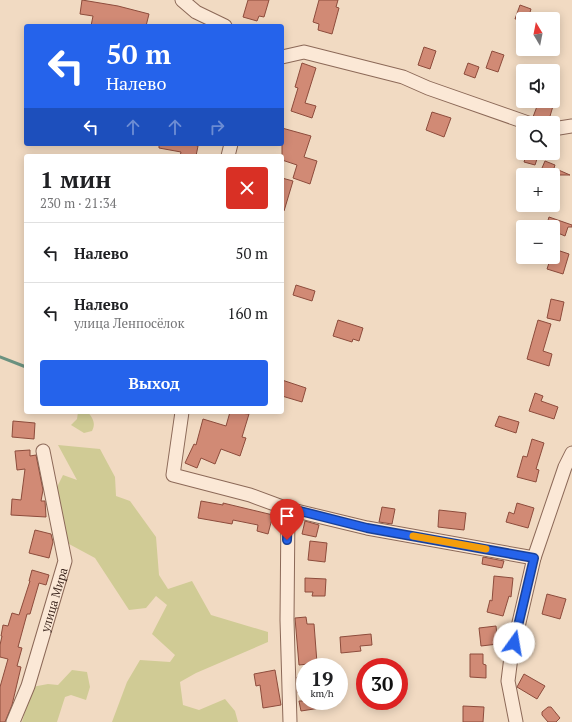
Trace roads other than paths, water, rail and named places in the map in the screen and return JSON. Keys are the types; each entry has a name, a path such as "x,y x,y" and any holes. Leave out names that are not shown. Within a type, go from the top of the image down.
{"street":[{"path":"182,0 196,12 221,24"},
{"path":"284,57 304,52 403,77 428,88 516,119"},
{"path":"560,128 572,126"},
{"path":"182,414 173,475 250,495 288,508 367,528 534,558"},
{"name":"улица Мира","path":"14,722 28,686 65,560 43,451"},
{"path":"516,722 508,681 511,657 534,558 564,467 572,453"},
{"path":"288,508 287,620 290,722"}],"waterway":[{"path":"0,357 24,366"}]}
